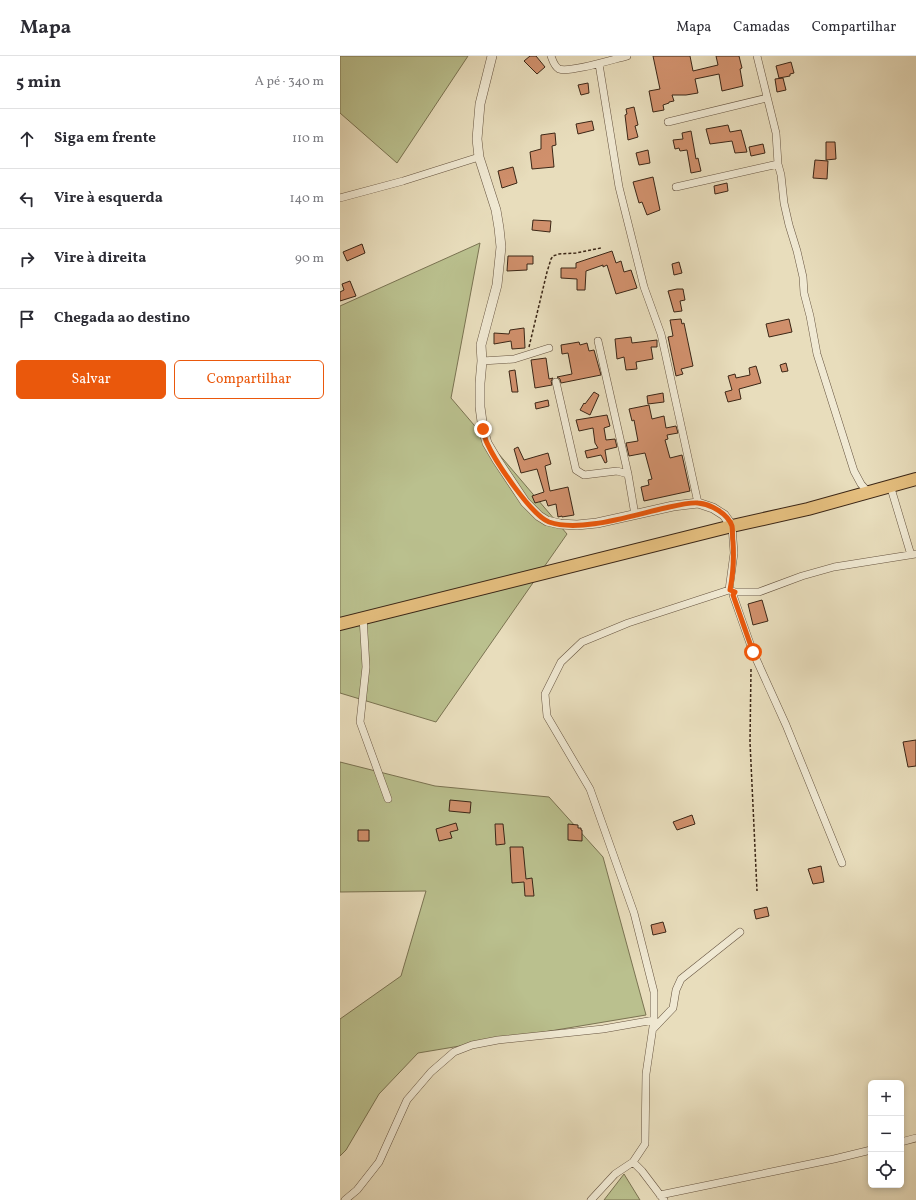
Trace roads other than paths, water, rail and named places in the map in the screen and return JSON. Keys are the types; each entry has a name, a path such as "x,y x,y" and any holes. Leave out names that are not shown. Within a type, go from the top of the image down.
{"main road":[{"path":"340,624 363,617 732,526 808,509 916,479"}],"street":[{"path":"492,56 479,110 477,139 479,157 496,210 501,247 497,285 481,345 482,361 480,407 483,429 487,443 526,502 539,516 547,521 560,524 577,525 603,522 672,506 698,503 713,508 724,515 732,526 734,553 733,595 753,652 786,725 842,864"},
{"path":"551,56 554,65 564,70 599,64 627,56"},
{"path":"757,56 776,133 778,164 784,203 803,277 804,293 810,316 816,354 854,471 861,484 869,492"},
{"path":"599,64 619,187 644,287 661,334 698,503"},
{"path":"668,122 767,98"},
{"path":"340,198 390,185 479,157"},
{"path":"676,187 778,164"},
{"path":"598,341 628,474 635,515"},
{"path":"482,361 514,359 549,348"},
{"path":"556,382 576,470 584,475 617,471 628,474"},
{"path":"591,1200 615,1174 634,1162 645,1144 646,1074 654,1020 654,992 634,913 590,789 547,716 546,694 561,662 582,642 628,623 732,591 759,592 802,576 834,567 913,554 890,485"},
{"path":"363,617 366,667 360,722 388,799"},
{"path":"652,1029 673,1008 676,990 681,979 740,932"},
{"path":"345,1200 357,1190 379,1162 407,1100 431,1072 454,1052 472,1045 498,1040 603,1029 654,1020"},
{"path":"904,1141 916,1138"},
{"path":"634,1162 662,1198 868,1151"}]}
